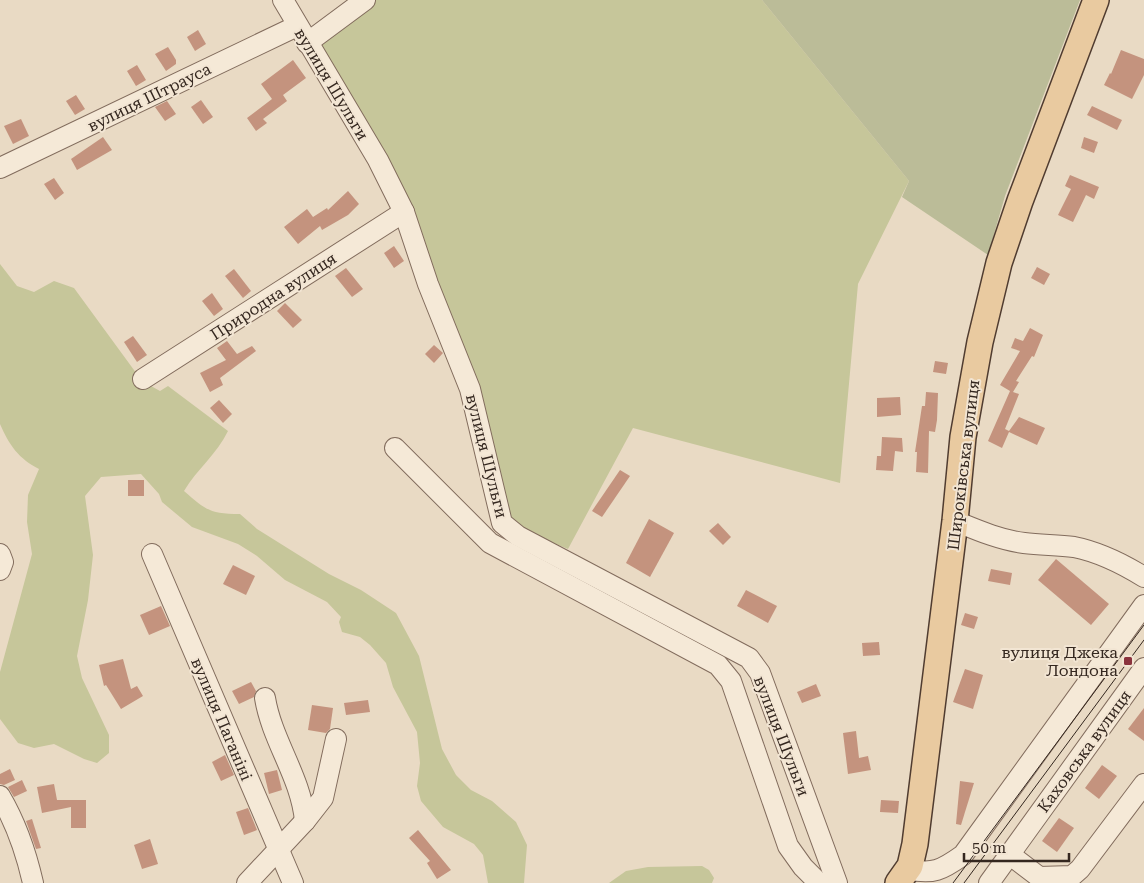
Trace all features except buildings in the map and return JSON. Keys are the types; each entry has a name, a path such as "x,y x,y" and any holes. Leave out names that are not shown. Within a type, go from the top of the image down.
{"main road":[{"name":"Широківська вулиця","path":"903,876 915,844 955,521 963,437 980,342 999,263 1020,201 1096,0"}],"street":[{"name":"вулиця Шульги","path":"283,0 378,160 404,212 428,284 470,389 502,523 518,536 749,658 760,673 837,883"},
{"name":"вулиця Штрауса","path":"0,168 302,34 366,0"},
{"name":"Природна вулиця","path":"143,379 404,212"},
{"path":"395,448 490,543 718,665 726,672 731,681 788,846 819,883"},
{"path":"955,521 989,534 1023,543 1075,548 1096,554 1118,562 1144,577"},
{"path":"0,554 3,562 0,570"},
{"name":"вулиця Паганіні","path":"152,554 293,883"},
{"path":"903,876 925,874 945,868 963,855 1144,606"},
{"name":"Каховська вулиця","path":"989,883 1144,668"},
{"path":"264,698 268,718 303,801 305,821"},
{"path":"246,883 305,821 323,798 336,738"},
{"path":"1010,854 1043,880 1072,876 1080,869 1144,784"},
{"path":"0,796 12,816 28,857 33,883"}],"green space":[{"path":"376,0 762,0 909,181 858,284 840,483 633,428 568,549 522,530 508,518 475,385 315,45"},
{"path":"762,0 1080,0 1005,196 988,255 902,197 909,181"},
{"path":"0,264 17,286 34,292 54,281 74,288 142,381 160,391 168,386 228,431 184,491 209,510 240,514 257,529 329,574 361,590 396,613 419,656 442,749 456,775 471,790 492,801 516,822 527,845 524,883 488,883 483,855 474,844 443,827 421,801 417,786 420,763 417,732 393,687 386,663 370,645 360,637 342,632 339,622 341,617 327,602 285,580 257,556 238,544 192,527 162,502 159,494 141,474 101,477 85,496 93,555 88,600 77,656 82,678 109,735 109,753 97,763 84,759 54,744 34,748 18,743 0,719 0,672 32,554 27,522 28,495 39,469 15,451 0,424"},
{"path":"702,866 709,870 714,878 712,883 609,883 626,871 648,867"}],"tram line":[{"path":"953,883 1144,625"},
{"path":"964,883 1144,640"}],"place":[{"name":"вулиця Джека Лондона","path":"1128,661"}]}
